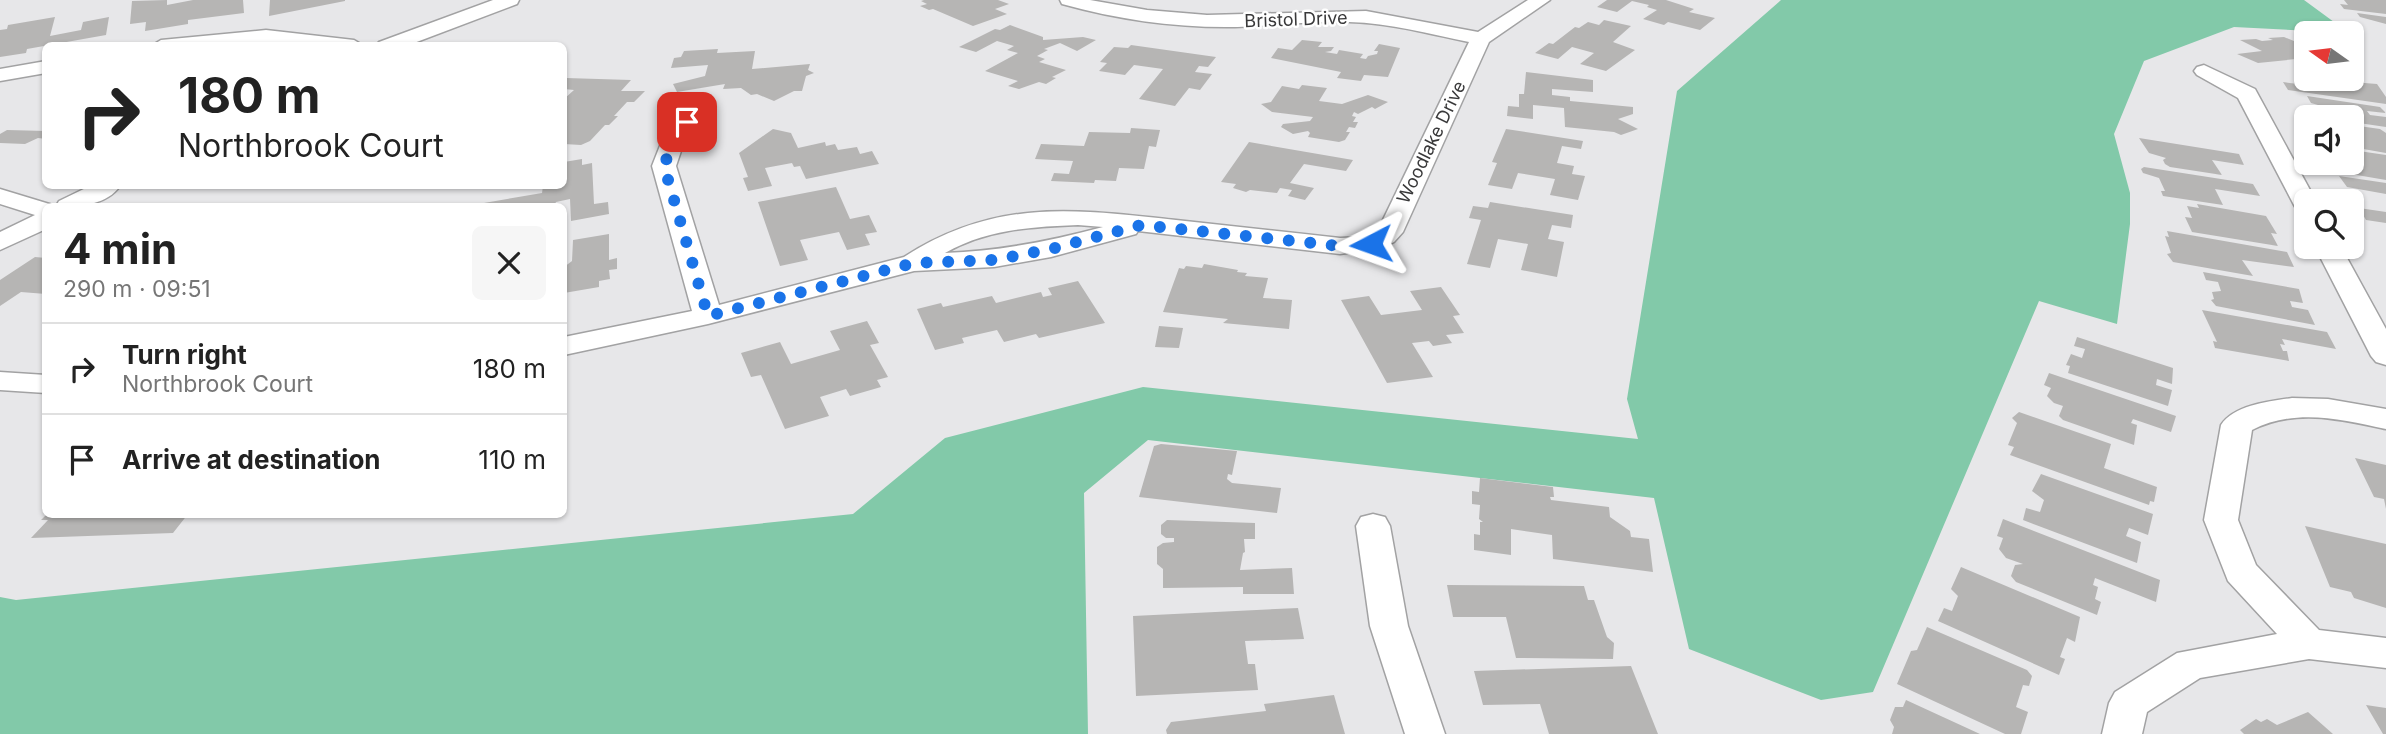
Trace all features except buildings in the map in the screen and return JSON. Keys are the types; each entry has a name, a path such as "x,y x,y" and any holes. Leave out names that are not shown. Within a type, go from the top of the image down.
{"street":[{"path":"394,41 453,0"},
{"path":"394,41 425,33 510,0"},
{"name":"Bristol Drive","path":"1069,0 1118,12 1181,20 1353,16 1396,21 1481,39"},
{"path":"1481,39 1541,0"},
{"path":"203,42 266,36 319,42"},
{"name":"Woodlake Drive","path":"567,344 708,316 914,263 994,260 1051,249 1141,225 1340,246 1364,245 1383,239 1390,232 1481,39"},
{"path":"0,75 42,68"},
{"path":"2204,71 2247,93 2298,189"},
{"path":"687,122 674,138 664,166 708,316"},
{"path":"74,203 102,189"},
{"path":"0,196 42,209"},
{"path":"5,240 42,221"},
{"path":"2334,259 2386,356"},
{"path":"0,381 42,384"},
{"path":"2309,644 2241,572 2221,520 2237,425 2259,412 2293,407 2335,410 2386,419"},
{"path":"1373,526 1389,626 1425,734"},
{"path":"2122,734 2129,703 2191,664 2309,644 2386,653"}],"green space":[{"path":"1781,0 2304,0 2333,21 2294,21 2294,30 2234,27 2144,61 2114,134 2130,193 2130,224 2117,324 2039,301 1873,692 1821,700 1689,649 1654,498 1148,440 1084,493 1088,734 0,734 0,597 16,600 853,514 945,438 1143,387 1638,439 1627,399 1677,91"}],"route":[{"path":"687,122 674,138 664,166 708,316 914,263 994,260 1051,249 1141,225 1340,246 1371,244"}]}
